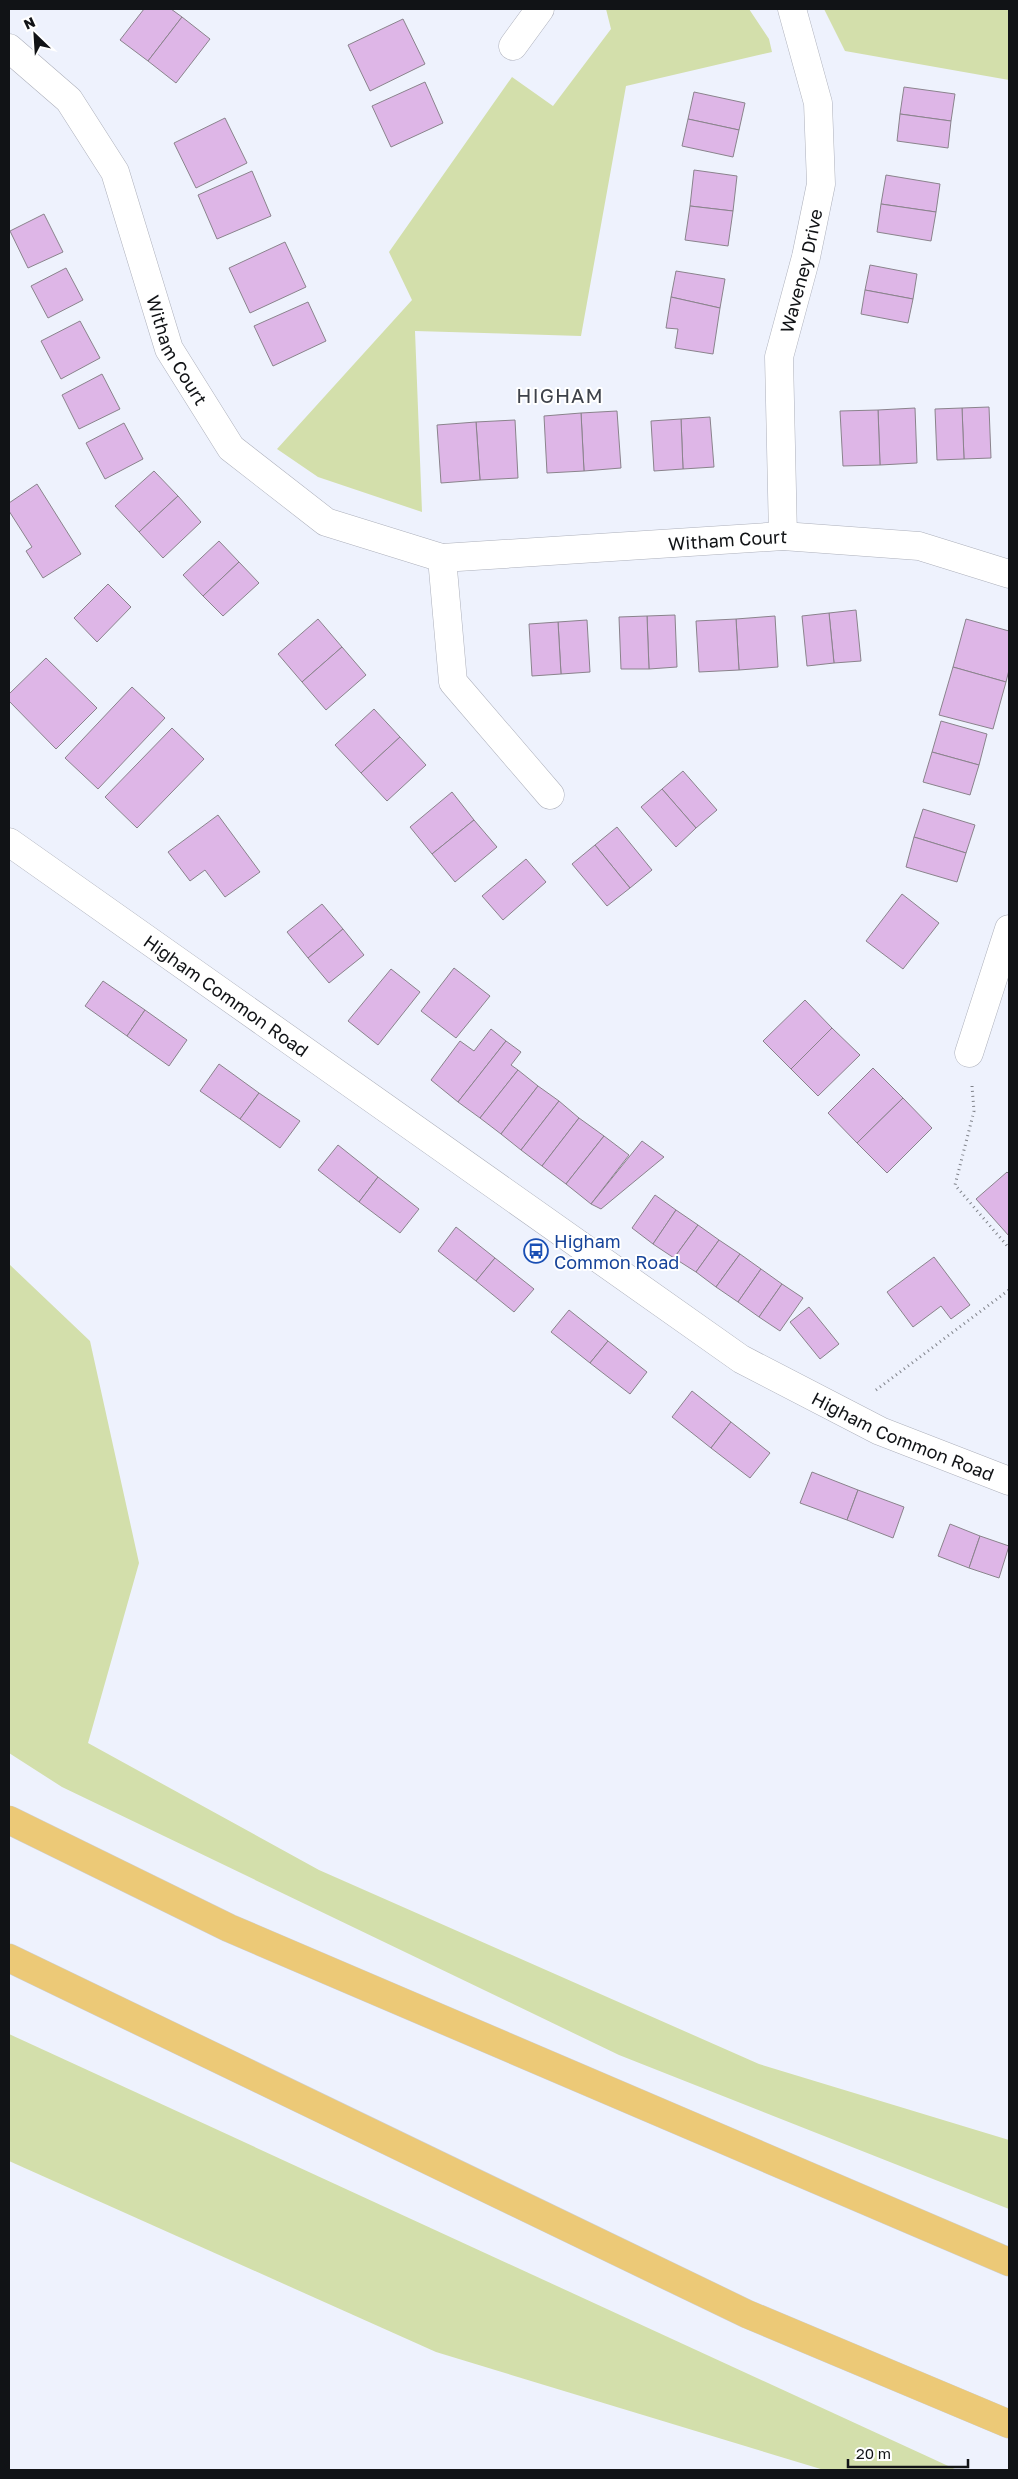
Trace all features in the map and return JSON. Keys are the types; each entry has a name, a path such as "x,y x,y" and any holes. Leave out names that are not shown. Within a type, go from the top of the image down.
{"highway":[{"path":"14,1822 229,1928 1009,2262"},
{"path":"9,1958 747,2314 1009,2424"}],"street":[{"path":"514,46 540,9"},
{"name":"Waveney Drive","path":"783,536 779,357 806,256 821,184 818,103 792,9"},
{"name":"Witham Court","path":"9,48 69,100 115,172 169,350 231,448 326,522 442,558 783,536 919,546 1009,574"},
{"path":"442,558 453,682 550,795"},
{"name":"Higham Common Road","path":"9,842 741,1359 880,1431 1009,1481"},
{"path":"969,1053 1009,929"}],"path":[{"path":"969,1053 974,1111 955,1185 1009,1248"},
{"path":"845,1413 1009,1290"}],"green space":[{"path":"606,9 749,9 769,39 772,52 626,86 581,336 415,331 422,512 318,477 277,449 412,300 389,252 512,77 553,106 611,29"},
{"path":"824,9 1009,9 1009,80 845,51"},
{"path":"9,1264 90,1341 139,1563 88,1743 319,1870 759,2064 1009,2140 1009,2209 619,2055 62,1787 9,1753"},
{"path":"9,2034 957,2470 824,2470 436,2352 9,2161"}],"building":[{"path":"144,9 171,9 182,17 148,61 120,40"},
{"path":"182,17 210,39 176,83 148,61"},
{"path":"403,19 425,64 370,91 348,45"},
{"path":"425,82 443,123 391,147 372,106"},
{"path":"904,87 955,94 951,121 900,114"},
{"path":"694,92 745,103 739,130 688,119"},
{"path":"900,114 951,121 948,148 897,141"},
{"path":"225,118 247,163 196,188 174,143"},
{"path":"688,119 739,130 733,157 682,146"},
{"path":"694,170 737,176 733,211 690,206"},
{"path":"252,171 271,216 217,239 198,195"},
{"path":"886,175 940,184 936,212 881,204"},
{"path":"881,204 936,212 931,241 877,232"},
{"path":"690,206 733,211 728,246 685,240"},
{"path":"44,214 63,252 28,268 10,231"},
{"path":"285,242 306,287 250,313 229,268"},
{"path":"870,265 917,274 913,299 865,290"},
{"path":"66,268 83,300 48,318 31,286"},
{"path":"676,271 725,279 720,308 671,297"},
{"path":"865,290 913,299 908,323 861,314"},
{"path":"671,297 720,308 713,354 675,348 678,329 666,328"},
{"path":"308,302 326,341 273,366 254,326"},
{"path":"80,321 100,358 61,379 41,341"},
{"path":"102,374 120,409 79,429 62,395"},
{"path":"989,407 991,458 964,459 962,408"},
{"path":"915,408 917,463 880,465 878,410"},
{"path":"962,408 964,459 937,460 935,409"},
{"path":"878,410 880,465 843,466 840,411"},
{"path":"617,411 621,468 584,471 581,413"},
{"path":"581,413 584,471 547,473 544,416"},
{"path":"710,417 714,467 683,469 681,419"},
{"path":"681,419 683,469 654,471 651,421"},
{"path":"515,420 518,478 480,480 476,422"},
{"path":"476,422 480,480 441,483 437,425"},
{"path":"124,423 143,459 105,479 86,443"},
{"path":"154,471 178,496 139,532 115,506"},
{"path":"37,484 81,554 43,578 26,551 32,547 9,511 9,503"},
{"path":"178,496 201,522 163,558 139,532"},
{"path":"219,541 239,562 203,596 183,575"},
{"path":"239,562 259,583 223,616 203,596"},
{"path":"108,584 131,607 97,642 74,618"},
{"path":"856,610 861,661 834,663 829,613"},
{"path":"829,613 834,663 807,666 802,616"},
{"path":"675,615 677,667 649,669 647,616"},
{"path":"647,616 649,669 621,669 619,617"},
{"path":"775,616 778,667 739,670 736,619"},
{"path":"318,619 342,647 302,682 278,654"},
{"path":"736,619 739,670 699,672 696,621"},
{"path":"966,619 1009,631 1009,670 1006,682 953,667"},
{"path":"587,620 590,672 561,674 558,622"},
{"path":"558,622 561,674 532,676 529,624"},
{"path":"342,647 366,675 326,710 302,682"},
{"path":"46,658 97,708 56,749 9,701 9,694"},
{"path":"953,667 1006,682 993,729 939,715"},
{"path":"132,687 165,718 98,789 65,758"},
{"path":"374,709 400,737 361,773 335,745"},
{"path":"941,721 987,734 979,765 932,752"},
{"path":"172,728 204,759 137,828 105,797"},
{"path":"400,737 426,765 387,801 361,773"},
{"path":"932,752 979,765 970,795 923,782"},
{"path":"683,771 717,810 696,828 662,789"},
{"path":"662,789 696,828 676,847 641,807"},
{"path":"452,792 474,820 432,854 410,827"},
{"path":"923,809 975,825 966,853 914,837"},
{"path":"218,815 260,872 225,897 205,870 190,881 168,852"},
{"path":"474,820 497,847 455,882 432,854"},
{"path":"617,827 652,870 630,888 595,845"},
{"path":"914,837 966,853 957,882 906,867"},
{"path":"595,845 630,888 607,906 572,864"},
{"path":"526,859 546,882 503,920 482,896"},
{"path":"902,894 939,923 903,969 866,941"},
{"path":"322,904 343,929 308,958 287,932"},
{"path":"343,929 364,955 329,983 308,958"},
{"path":"454,968 490,996 456,1038 421,1011"},
{"path":"391,969 420,992 378,1045 348,1021"},
{"path":"103,981 145,1010 127,1036 85,1006"},
{"path":"805,1000 832,1028 791,1069 763,1041"},
{"path":"145,1010 187,1040 169,1066 127,1036"},
{"path":"832,1028 860,1055 818,1096 791,1069"},
{"path":"491,1029 506,1041 458,1102 431,1080 460,1041 474,1051"},
{"path":"506,1041 521,1052 511,1065 518,1070 480,1118 458,1102"},
{"path":"219,1064 259,1093 240,1119 200,1091"},
{"path":"873,1068 903,1098 857,1143 828,1113"},
{"path":"518,1070 538,1086 501,1134 480,1118"},
{"path":"538,1086 559,1101 521,1150 501,1134"},
{"path":"259,1093 300,1121 280,1148 240,1119"},
{"path":"903,1098 932,1128 887,1173 857,1143"},
{"path":"559,1101 579,1118 542,1166 521,1150"},
{"path":"579,1118 604,1136 566,1184 542,1166"},
{"path":"604,1136 629,1155 591,1204 566,1184"},
{"path":"642,1141 664,1157 601,1209 591,1204"},
{"path":"338,1145 378,1177 359,1202 318,1170"},
{"path":"1007,1172 1009,1174 1009,1236 976,1199"},
{"path":"378,1177 419,1209 400,1233 359,1202"},
{"path":"655,1195 676,1210 653,1244 632,1228"},
{"path":"676,1210 698,1225 674,1258 653,1244"},
{"path":"698,1225 719,1240 696,1272 674,1258"},
{"path":"456,1227 495,1258 476,1281 438,1251"},
{"path":"719,1240 740,1254 716,1287 696,1272"},
{"path":"740,1254 761,1269 738,1302 716,1287"},
{"path":"934,1257 970,1305 951,1319 941,1306 913,1327 887,1292"},
{"path":"495,1258 534,1289 514,1312 476,1281"},
{"path":"761,1269 782,1284 759,1317 738,1302"},
{"path":"782,1284 803,1298 780,1331 759,1317"},
{"path":"809,1307 839,1344 820,1359 790,1322"},
{"path":"569,1310 608,1341 590,1363 551,1332"},
{"path":"608,1341 647,1372 630,1394 590,1363"},
{"path":"692,1391 731,1422 711,1448 672,1417"},
{"path":"731,1422 770,1453 750,1478 711,1448"},
{"path":"812,1472 858,1490 847,1520 800,1503"},
{"path":"858,1490 904,1507 893,1538 847,1520"},
{"path":"950,1524 980,1536 969,1568 938,1556"},
{"path":"980,1536 1009,1546 999,1578 969,1568"}],"place":[{"name":"Higham Common Road","path":"536,1251"}],"district":[{"name":"HIGHAM","path":"560,395"}]}
